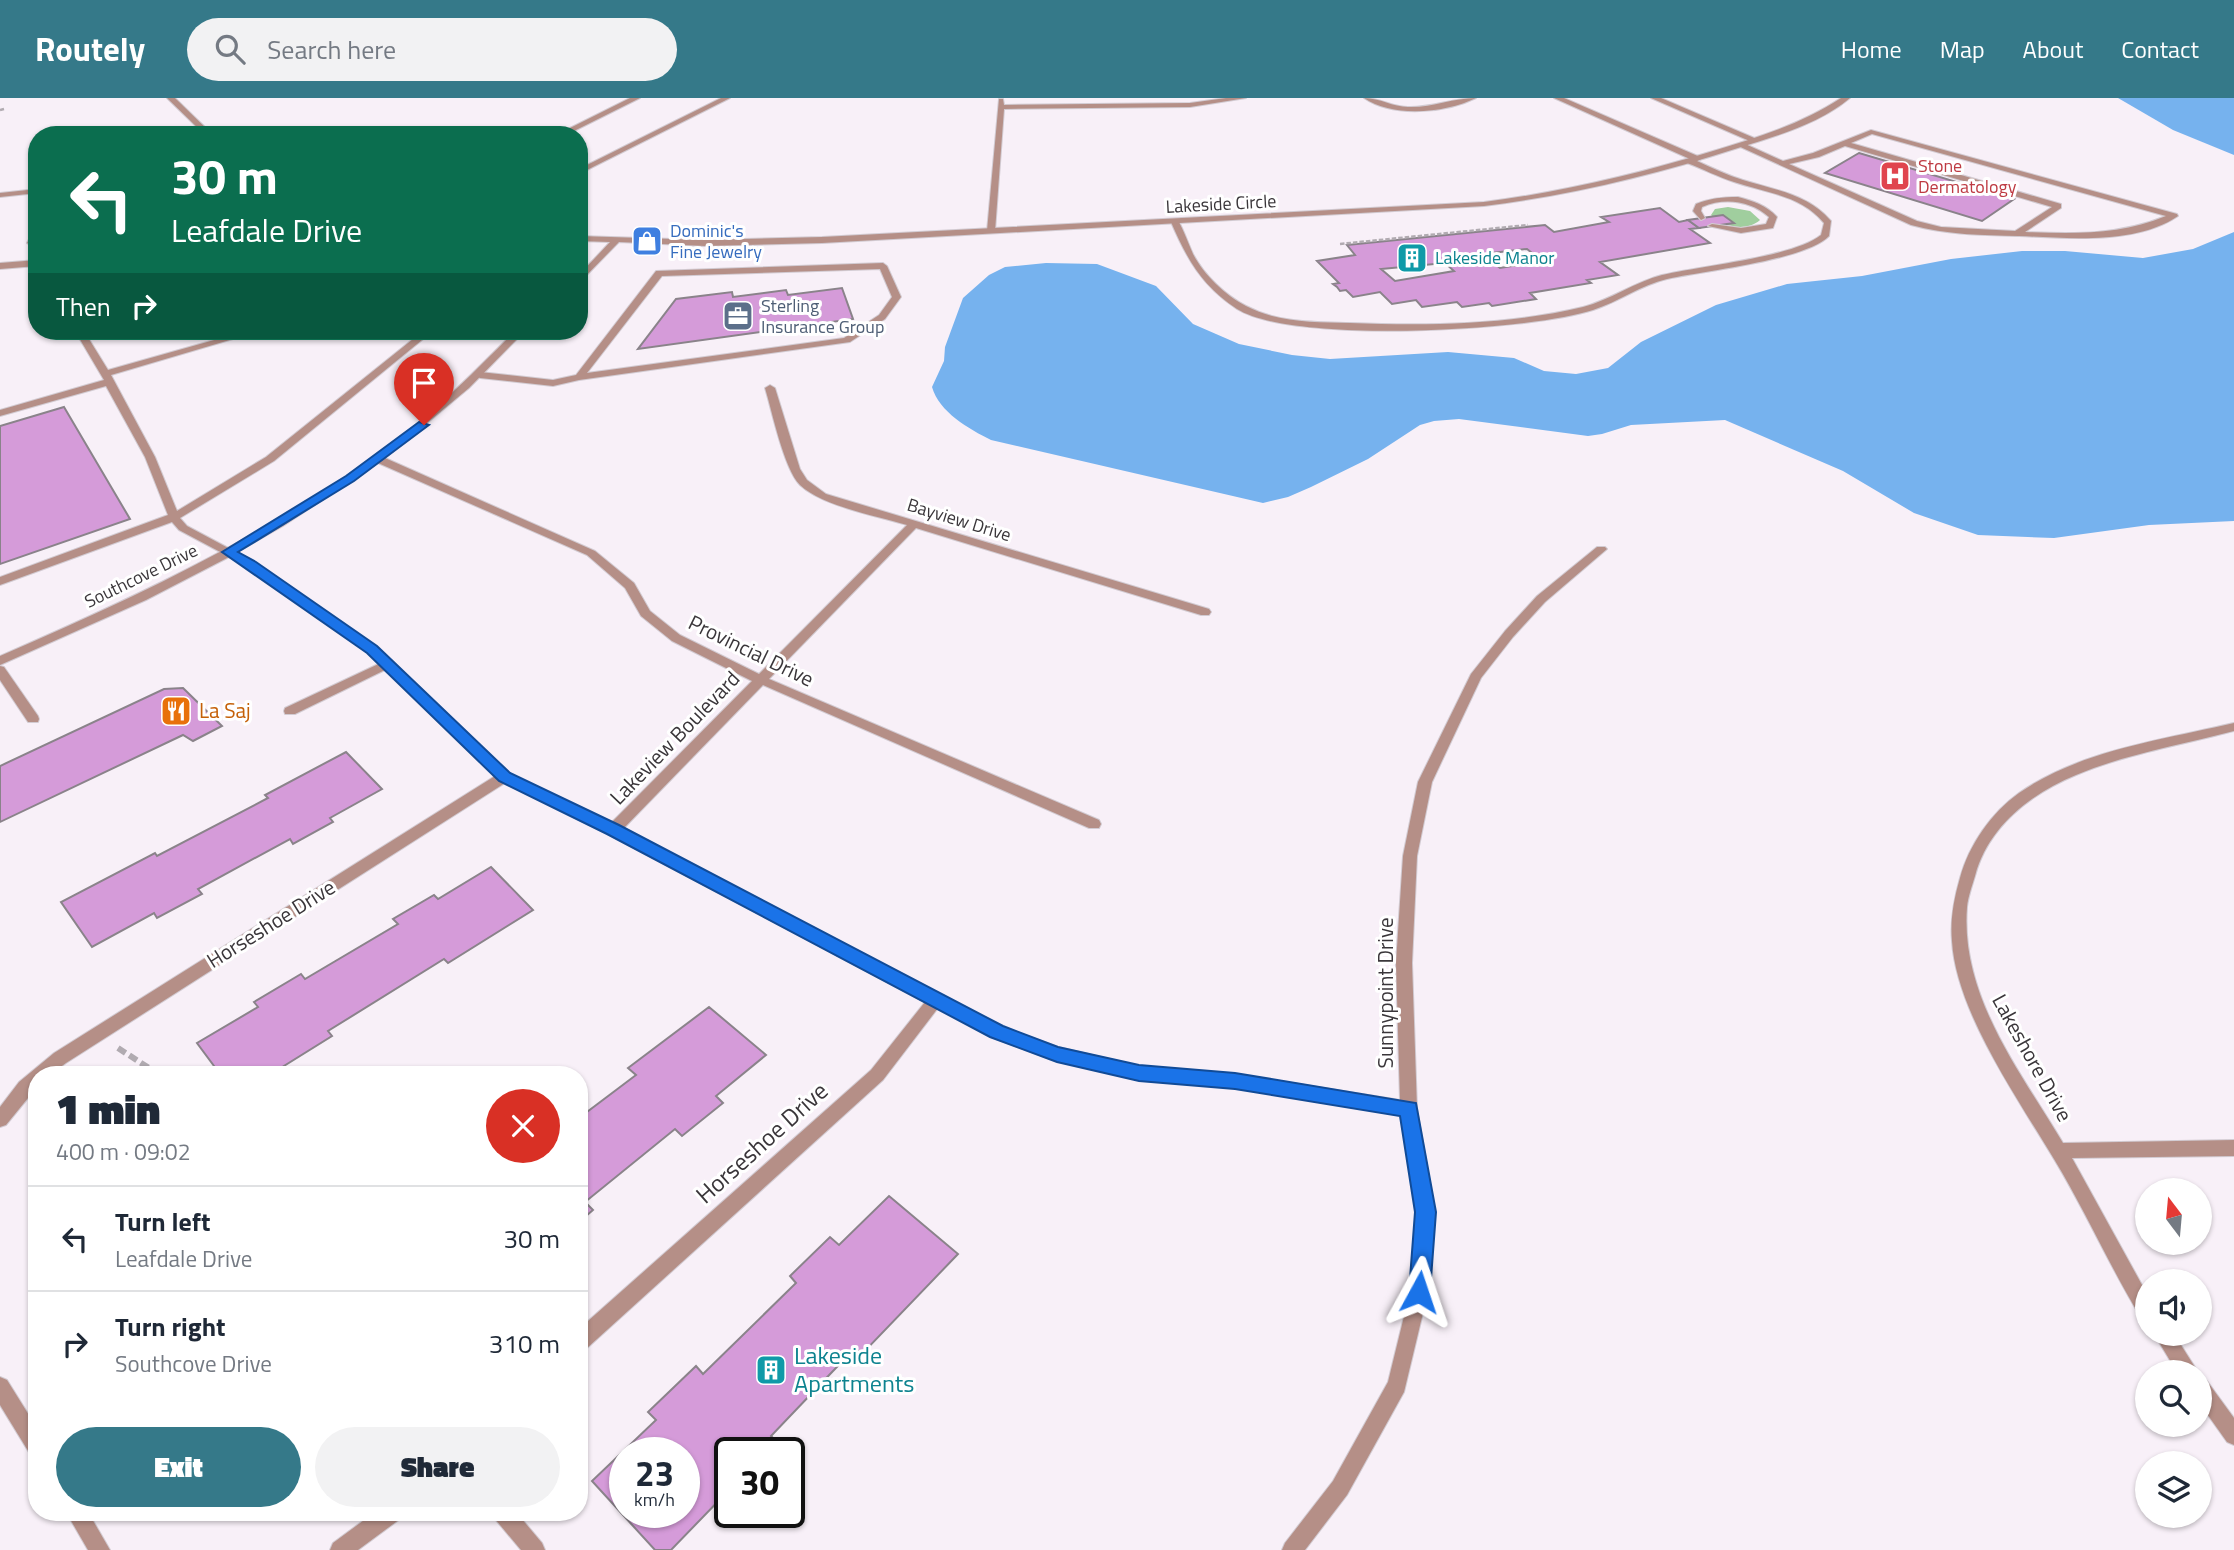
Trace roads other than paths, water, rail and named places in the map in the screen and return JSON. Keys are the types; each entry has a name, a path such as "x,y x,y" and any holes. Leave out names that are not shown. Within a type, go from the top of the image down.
{"street":[{"path":"171,98 200,126"},
{"path":"578,126 636,98"},
{"path":"588,167 726,98"},
{"path":"991,231 1001,103 1190,105 1240,98"},
{"path":"1368,98 1390,108 1407,111 1472,98"},
{"path":"1175,222 1190,256 1206,279 1241,307 1266,318 1330,327 1489,324 1539,320 1590,308 1661,278 1796,251 1825,236 1828,223 1822,213 1803,201 1772,189 1742,183 1558,98"},
{"path":"1655,98 1755,140"},
{"name":"Lakeside Circle","path":"588,238 765,242 1406,210 1508,201 1602,186 1693,160 1811,119 1846,98"},
{"path":"1740,145 1914,223 1940,231 2088,238 2128,233 2174,216 1871,132 1816,155 1785,163"},
{"path":"1844,143 2058,206 2018,233"},
{"path":"0,186 28,183"},
{"path":"1701,218 1697,211 1699,206 1734,191 1742,183"},
{"path":"1712,226 1751,231 1770,226 1774,222 1769,211 1738,197 1734,191"},
{"path":"0,195 28,192"},
{"path":"1713,200 1749,203"},
{"path":"588,270 616,240"},
{"path":"0,265 28,263"},
{"path":"480,375 553,383 579,377 847,340 882,317 897,296 883,266 659,273 579,377"},
{"path":"85,340 150,457 174,517 183,528 252,565 372,650 504,777 613,830 997,1032 1057,1054 1139,1073 1235,1081 1409,1109"},
{"path":"0,413 227,340"},
{"path":"0,581 174,517 270,459 417,340"},
{"name":"Southcove Drive","path":"0,661 131,602 228,552 316,501 379,459 438,413 480,375 512,340"},
{"name":"Bayview Drive","path":"770,388 795,469 803,482 822,496 1205,611"},
{"name":"Provincial Drive","path":"379,459 591,553 630,586 645,613 676,638 759,679 1094,824"},
{"name":"Lakeview Boulevard","path":"613,830 913,525"},
{"name":"Sunnypoint Drive","path":"1292,1550 1340,1488 1397,1385 1419,1292 1426,1212 1409,1109 1404,963 1410,856 1425,782 1475,677 1508,634 1541,599 1601,549"},
{"path":"290,711 387,664"},
{"path":"0,670 33,719"},
{"name":"Lakeshore Drive","path":"2135,1291 1982,1019 1965,979 1960,951 1958,910 1965,878 1977,848 1994,824 2025,796 2093,763 2234,727"},
{"name":"Horseshoe Drive","path":"50,1066 96,1034 504,777"},
{"name":"Horseshoe Drive","path":"588,1334 877,1075 936,999"},
{"name":"Horseshoe Drive","path":"0,1120 28,1084"},
{"path":"2058,1151 2234,1148"},
{"path":"1,1389 28,1432"},
{"path":"2212,1405 2234,1435"},
{"path":"82,1521 100,1550"},
{"path":"340,1550 383,1521"},
{"path":"510,1521 535,1550"}],"water":[{"path":"2118,98 2234,98 2234,155 2173,130"},
{"path":"2234,232 2234,521 2149,525 2054,538 1978,535 1914,513 1843,471 1725,420 1631,425 1588,436 1459,419 1434,421 1420,425 1368,459 1311,487 1288,497 1263,503 991,440 948,412 932,387 944,361 945,347 963,298 989,275 1005,267 1046,263 1097,264 1156,286 1193,324 1239,344 1292,355 1330,359 1448,352 1514,358 1544,371 1576,374 1608,368 1641,342 1716,305 1787,284 1862,276 1951,259 2022,251 2065,251 2143,258 2193,249"}],"place":[{"name":"Stone Dermatology","path":"1895,176"},
{"name":"Dominic's Fine Jewelry","path":"647,241"},
{"name":"Lakeside Manor","path":"1412,258"},
{"name":"Sterling Insurance Group","path":"738,316"},
{"name":"La Saj","path":"176,711"},
{"name":"Lakeside Apartments","path":"771,1370"}]}
